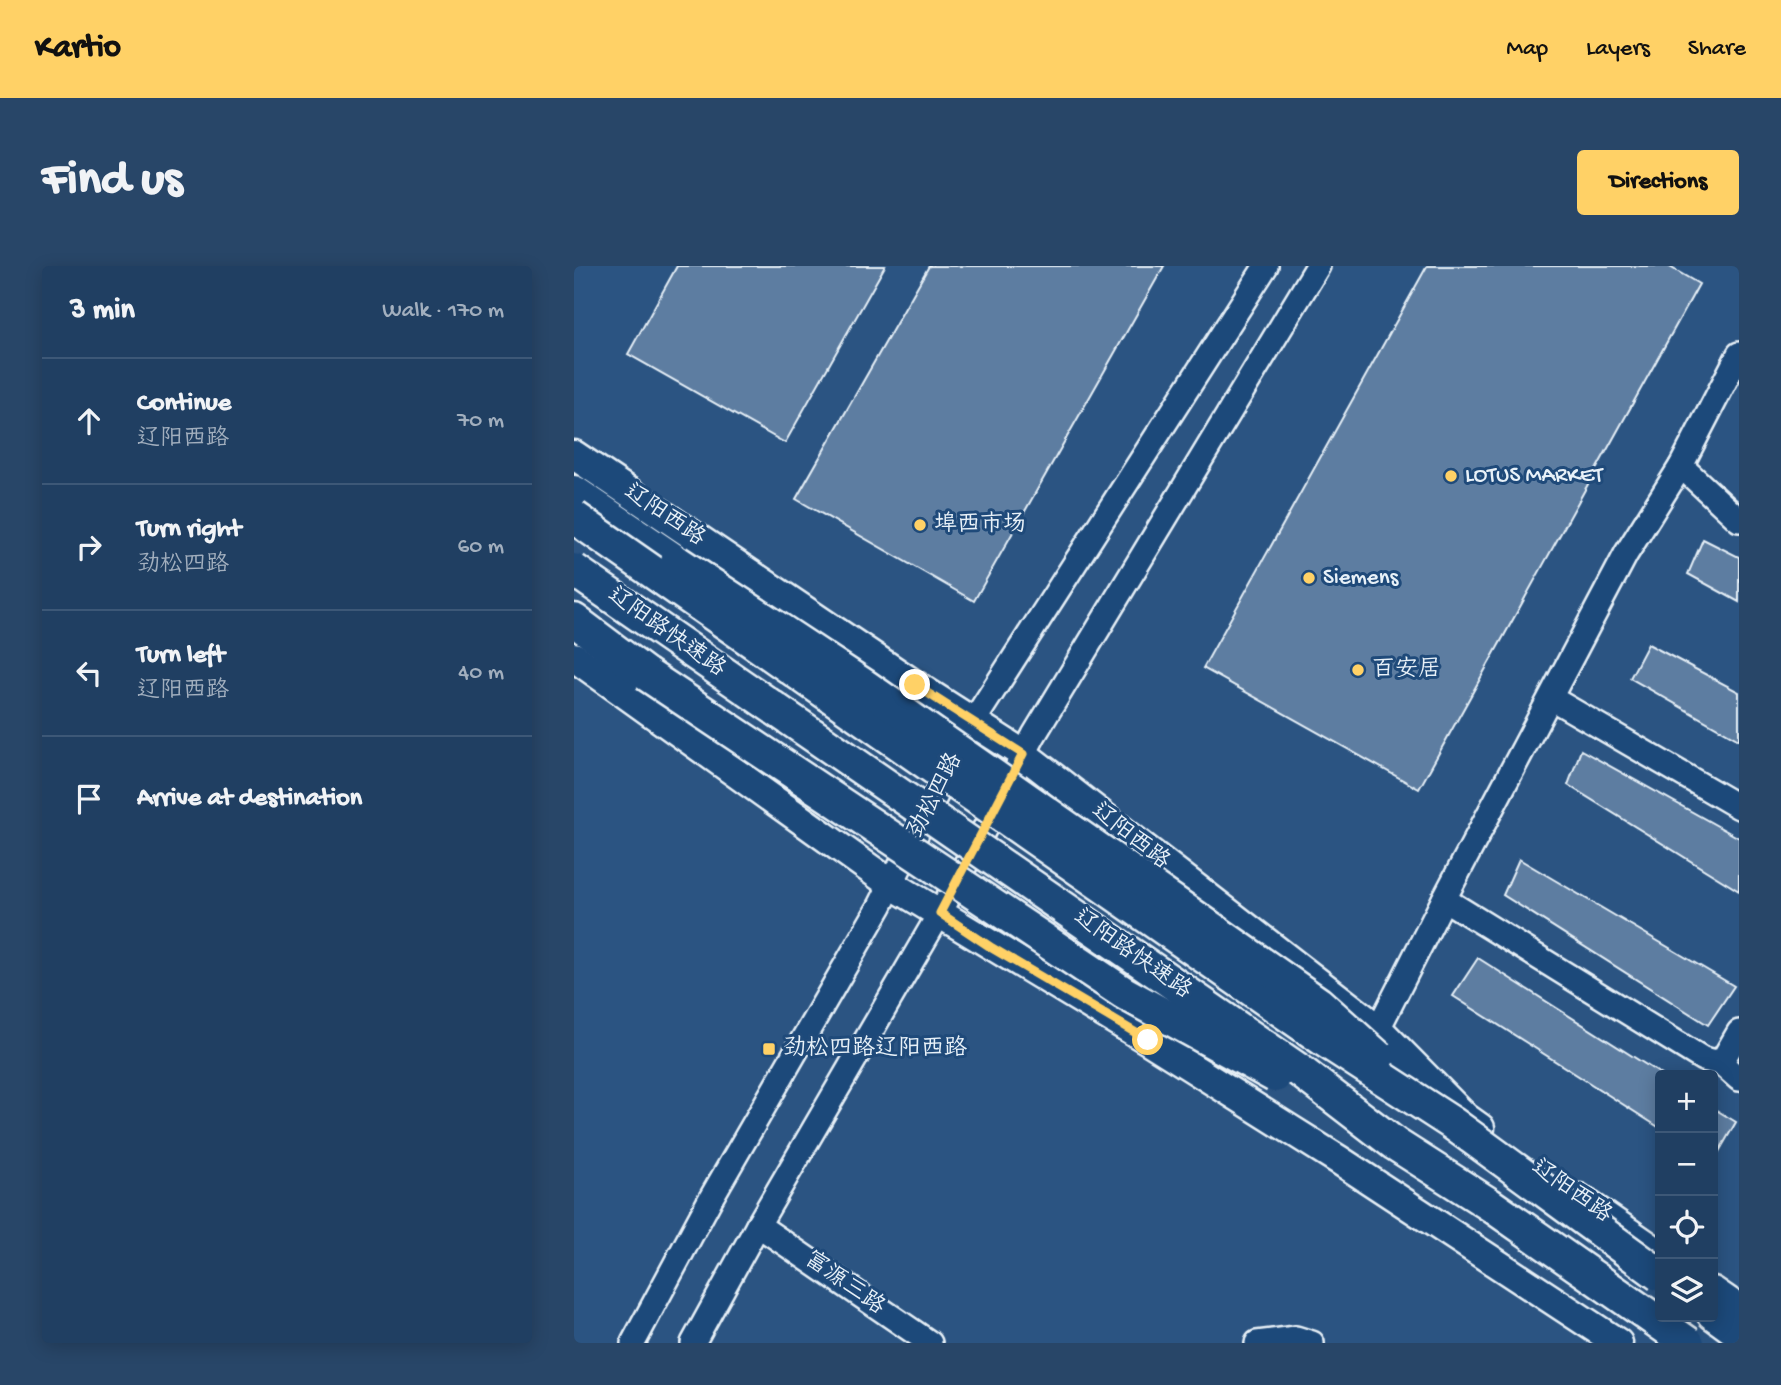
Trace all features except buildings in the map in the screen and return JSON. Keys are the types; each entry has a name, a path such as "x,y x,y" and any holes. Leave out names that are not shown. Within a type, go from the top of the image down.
{"highway":[{"path":"574,492 865,687 1318,1003 1452,1124"},
{"name":"辽阳路快速路","path":"574,517 1312,1032 1452,1124 1655,1271"},
{"name":"辽阳路快速路","path":"574,569 1300,1071 1395,1144 1489,1204 1688,1343"},
{"path":"574,620 646,674 1124,993 1395,1144"},
{"path":"1718,1317 1739,1332"}],"main road":[{"name":"辽阳西路","path":"574,455 1023,754 1378,1030 1466,1118 1655,1250"},
{"path":"574,657 891,884 1339,1160 1618,1343"},
{"path":"1718,1294 1739,1309"}],"street":[{"name":"劲松四路","path":"633,1343 711,1198 891,884 973,722 1266,266"},
{"path":"693,1343 758,1225 940,913 1023,754 1318,266"},
{"path":"1378,1030 1626,554 1681,466 1739,355"},
{"path":"1681,466 1739,520"},
{"path":"1551,698 1739,807"},
{"path":"1444,899 1703,1059 1721,1063 1739,1079"},
{"path":"1721,1063 1739,1032"},
{"name":"富源三路","path":"758,1225 930,1343"},
{"path":"1257,1343 1296,1338 1312,1343"}],"place":[{"name":"LOTUS MARKET","path":"1451,476"},
{"name":"埠西市场","path":"920,525"},
{"name":"Siemens","path":"1309,578"},
{"name":"百安居","path":"1358,670"},
{"name":"劲松四路辽阳西路","path":"769,1049"}],"route":[{"path":"915,685 1023,754 940,913 992,948 1148,1040"}]}
